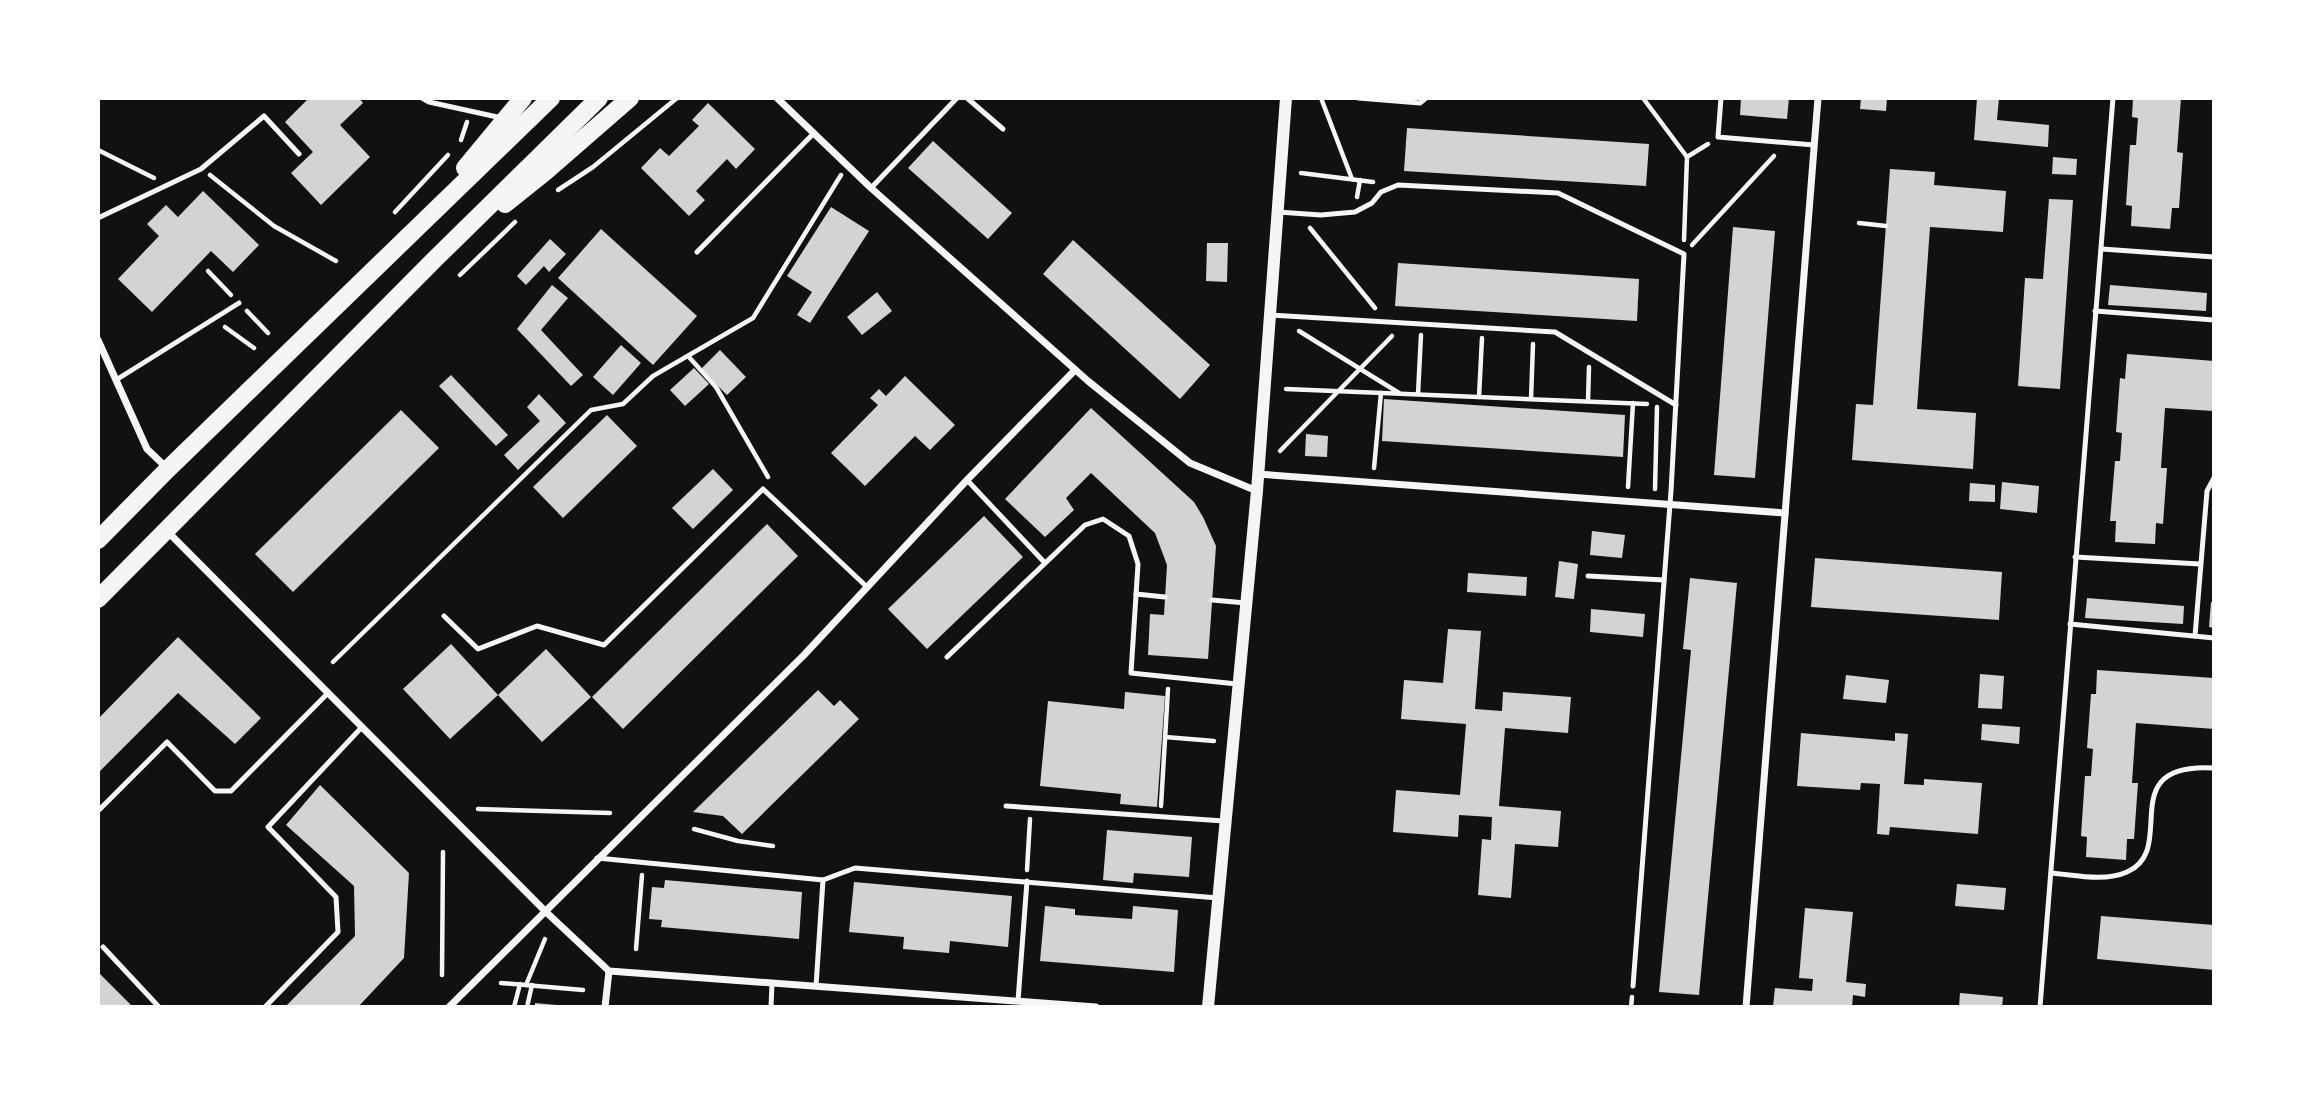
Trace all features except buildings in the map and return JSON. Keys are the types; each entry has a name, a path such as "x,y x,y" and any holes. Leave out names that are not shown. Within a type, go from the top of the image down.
{"main road":[{"path":"415,230 523,98"},
{"path":"98,540 551,98"},
{"path":"98,599 436,258 599,98"},
{"path":"436,258 545,172 630,98"}],"street":[{"path":"777,98 870,188 1075,370 1190,463 1257,491"},
{"path":"1208,1007 1257,491 1286,98"},
{"path":"1746,1007 1818,98"},
{"path":"98,340 147,449 168,469"},
{"path":"449,1007 804,655 967,480 1075,370"},
{"path":"1258,474 1785,513"},
{"path":"167,530 546,912 609,971 1096,1007"},
{"path":"605,1007 609,971"}],"lane":[{"path":"422,98 429,102 505,118"},
{"path":"870,188 957,98"},
{"path":"967,98 1003,129"},
{"path":"1358,98 1420,103 1426,98"},
{"path":"1721,98 1718,137 1814,145"},
{"path":"2040,1007 2113,98"},
{"path":"98,218 201,169 264,116 299,154"},
{"path":"697,252 814,133"},
{"path":"1278,212 1321,215 1354,212 1372,203 1381,192 1398,185 1558,193 1684,254 1670,505 1633,986"},
{"path":"2102,248 2214,257"},
{"path":"116,380 239,303"},
{"path":"2095,310 2214,320"},
{"path":"1270,315 1555,332 1676,405"},
{"path":"2194,636 2207,491 2214,478"},
{"path":"967,480 1045,563"},
{"path":"444,616 478,649 537,625 604,645 763,489 867,587"},
{"path":"947,657 1085,525 1103,519 1129,536 1138,564 1130,673 1238,684"},
{"path":"2075,557 2200,564"},
{"path":"1588,576 1664,580"},
{"path":"1136,594 1165,597"},
{"path":"1212,600 1246,603"},
{"path":"2070,624 2214,638"},
{"path":"98,811 167,742 215,791 231,791 328,693"},
{"path":"265,1007 338,932 336,897 268,827 362,727"},
{"path":"2051,873 2110,877 2129,872 2143,860 2149,846 2152,799 2159,784 2175,772 2190,767 2214,768"},
{"path":"1006,806 1224,821"},
{"path":"597,858 823,880 855,868 1218,898"},
{"path":"816,986 823,880"},
{"path":"1018,1001 1027,881"},
{"path":"103,947 159,1007"},
{"path":"771,1007 772,983"}],"path":[{"path":"552,194 593,167 677,98"},
{"path":"1321,98 1352,179"},
{"path":"1643,98 1687,157 1684,254"},
{"path":"1687,157 1718,137"},
{"path":"1684,254 1787,142"},
{"path":"98,150 167,185"},
{"path":"333,662 591,410 622,404 653,376 753,318 836,182 849,167"},
{"path":"201,169 274,226 336,261"},
{"path":"1301,173 1398,185"},
{"path":"395,212 429,177"},
{"path":"1299,214 1386,322"},
{"path":"1859,223 1886,226"},
{"path":"460,275 492,243"},
{"path":"211,321 237,334 254,348"},
{"path":"1280,451 1404,323"},
{"path":"1418,394 1422,324"},
{"path":"1291,326 1399,394"},
{"path":"1479,397 1482,328"},
{"path":"1531,399 1534,331"},
{"path":"1588,401 1590,353"},
{"path":"688,356 716,387 769,479"},
{"path":"1286,389 1676,405"},
{"path":"1374,468 1381,393"},
{"path":"1628,488 1633,403"},
{"path":"1655,490 1657,404"},
{"path":"1160,817 1169,677"},
{"path":"1165,737 1214,741"},
{"path":"478,808 610,813"},
{"path":"1027,881 1030,808"},
{"path":"694,829 738,841 773,846"},
{"path":"442,975 443,852"},
{"path":"636,949 642,863"},
{"path":"514,1007 545,940"},
{"path":"501,983 583,990"},
{"path":"526,985 527,1007"}]}
